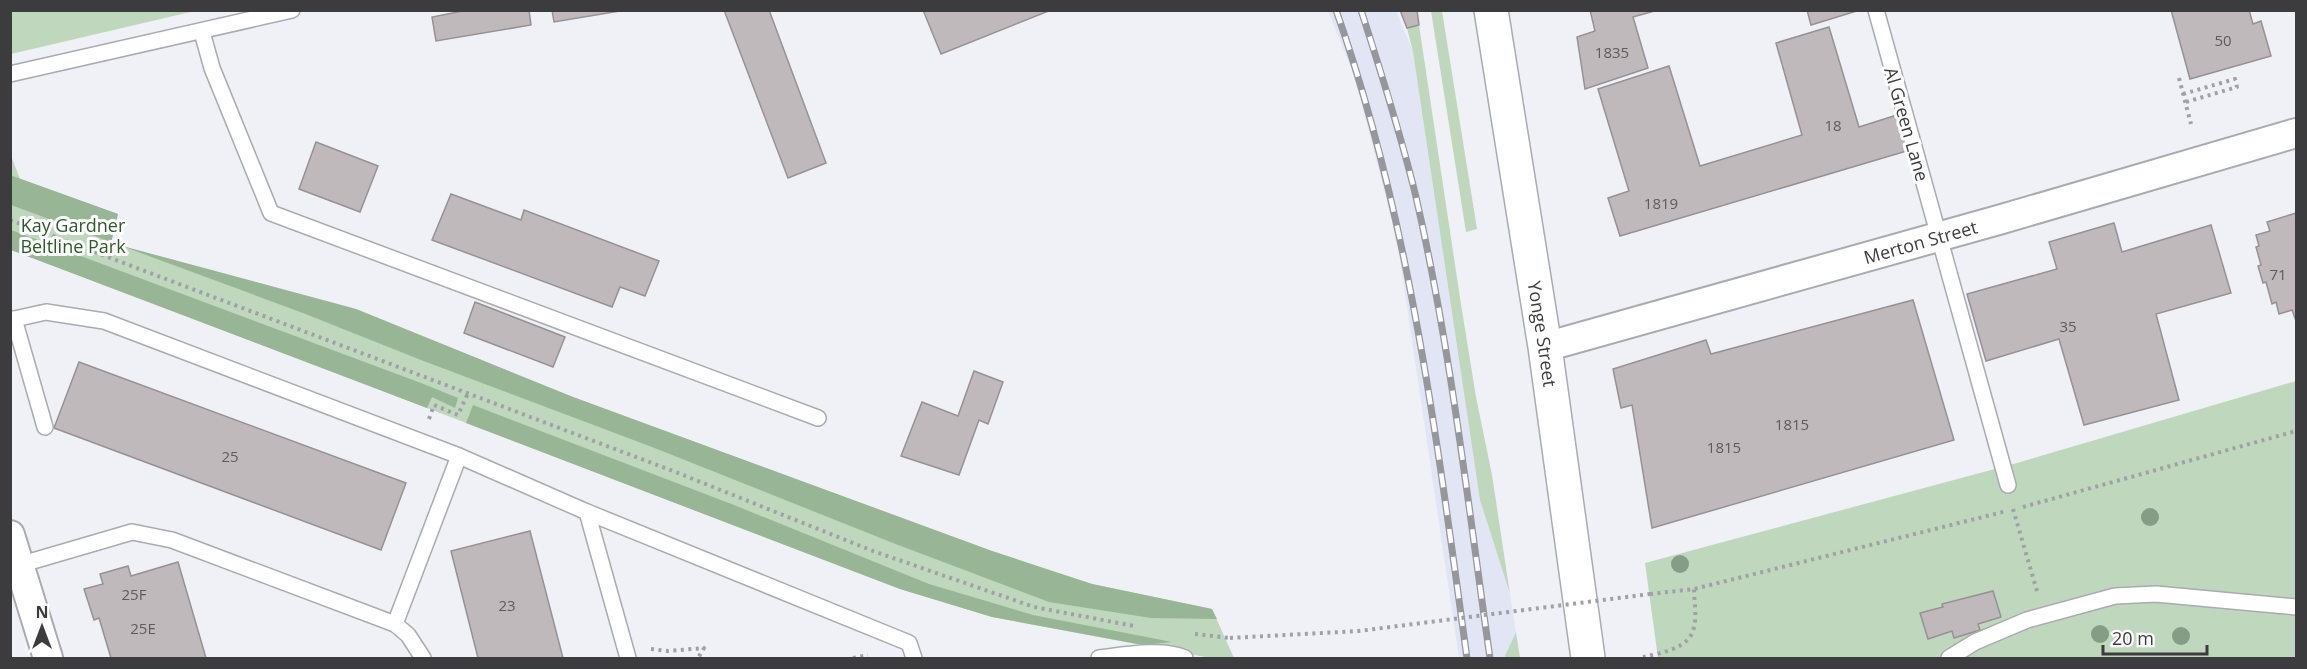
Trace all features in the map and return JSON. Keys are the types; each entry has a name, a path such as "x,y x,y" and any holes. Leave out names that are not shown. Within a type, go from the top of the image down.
{"main road":[{"name":"Yonge Street","path":"1491,10 1545,347 1588,658"}],"street":[{"name":"Merton Street","path":"1545,347 1939,237 2296,133"},
{"path":"10,536 48,658"}],"lane":[{"path":"10,75 292,10"},
{"name":"Al Green Lane","path":"1876,10 2008,485"},
{"path":"202,32 212,69 271,213 818,418"},
{"path":"45,427 12,319 46,312 104,321 459,456 587,512 909,643 914,658"},
{"path":"395,624 459,456"},
{"path":"587,512 626,652"},
{"path":"19,565 132,532 172,540 395,624 408,635 423,658"},
{"path":"1950,658 1975,642 2028,620 2115,596 2167,595 2296,607"},
{"path":"1099,658 1143,654 1175,655 1185,658"}],"path":[{"path":"2179,78 2191,124"},
{"path":"2183,94 2235,79 2237,87 2186,102"},
{"path":"10,220 673,471 894,559 1034,606 1135,627"},
{"path":"438,406 459,415 468,393"},
{"path":"1195,633 1230,638 1359,631 1694,589 2013,509 2296,430"},
{"path":"2013,509 2037,591 2048,587"},
{"path":"1643,657 1673,650 1684,643 1694,629 1694,589"},
{"path":"626,652 704,648 698,658"}],"shaded area":[{"path":"1328,11 1396,11 1413,52 1480,500 1510,594 1516,632 1504,658 1459,658 1397,239 1354,75"}],"green space":[{"path":"11,10 195,10 195,11 11,54"},
{"path":"1431,11 1442,11 1477,229 1466,232"},
{"path":"1419,25 1460,298 1476,397 1492,475 1510,594 1480,500 1413,52 1407,28"},
{"name":"Kay Gardner Beltline Park","path":"10,153 20,179 118,214 111,243 356,309 573,397 992,551 1092,584 1212,609 1234,658 1211,658 992,617 900,589 11,250"},
{"path":"10,175 118,214 111,242 11,205"},
{"path":"11,230 421,383 458,398 455,408 432,397 427,408 11,250"},
{"path":"121,246 356,309 573,397 992,551 1092,584 1212,609 1217,619 1151,618 1049,602 303,313"},
{"path":"2296,381 2296,658 1658,658 1645,563 2017,463"},
{"path":"473,405 734,505 929,584 1033,615 1172,642 1143,645 992,617 900,589 466,423"},
{"path":"1516,632 1520,658 1504,658"}],"building":[{"path":"468,10 529,10 531,25 436,41 432,17"},
{"path":"552,10 626,10 554,22"},
{"path":"724,10 769,10 826,163 788,178"},
{"path":"923,10 1051,10 941,54"},
{"path":"1400,10 1417,10 1419,25 1407,28"},
{"path":"1590,10 1658,10 1633,17 1648,68 1585,89 1577,37 1595,31"},
{"path":"1807,10 1860,10 1811,25"},
{"path":"2171,10 2249,10 2253,24 2261,21 2271,56 2190,79"},
{"path":"1829,27 1859,127 1900,114 1910,150 1620,236 1608,198 1629,191 1598,89 1669,66 1700,166 1802,135 1776,43"},
{"path":"316,142 378,166 360,212 299,189"},
{"path":"451,194 521,220 524,210 659,261 645,296 620,287 612,307 432,240"},
{"path":"2296,213 2296,321 2292,310 2279,314 2276,302 2272,304 2266,282 2263,283 2258,266 2261,265 2256,247 2259,246 2256,235 2270,231 2267,222"},
{"path":"2114,223 2122,252 2211,225 2231,293 2156,314 2179,400 2084,425 2059,339 1986,361 1967,294 2057,269 2049,242"},
{"path":"1913,300 1954,440 1652,528 1632,405 1621,408 1613,369 1706,340 1711,354"},
{"path":"475,302 565,337 553,367 464,333"},
{"path":"79,362 406,483 381,550 54,428"},
{"path":"974,371 1003,382 988,424 979,420 959,475 901,456 922,402 958,416"},
{"path":"530,531 563,658 478,658 451,551"},
{"path":"178,562 206,658 111,658 99,618 94,620 84,589 103,584 100,574 128,566 131,576"},
{"path":"1993,591 2001,617 1978,624 1980,630 1954,638 1952,631 1928,639 1920,613 1943,607 1942,604"}],"railway":[{"path":"1336,10 1362,89 1402,250 1432,413 1467,658"},
{"path":"1361,10 1404,150 1428,254 1458,427 1490,658"}]}
